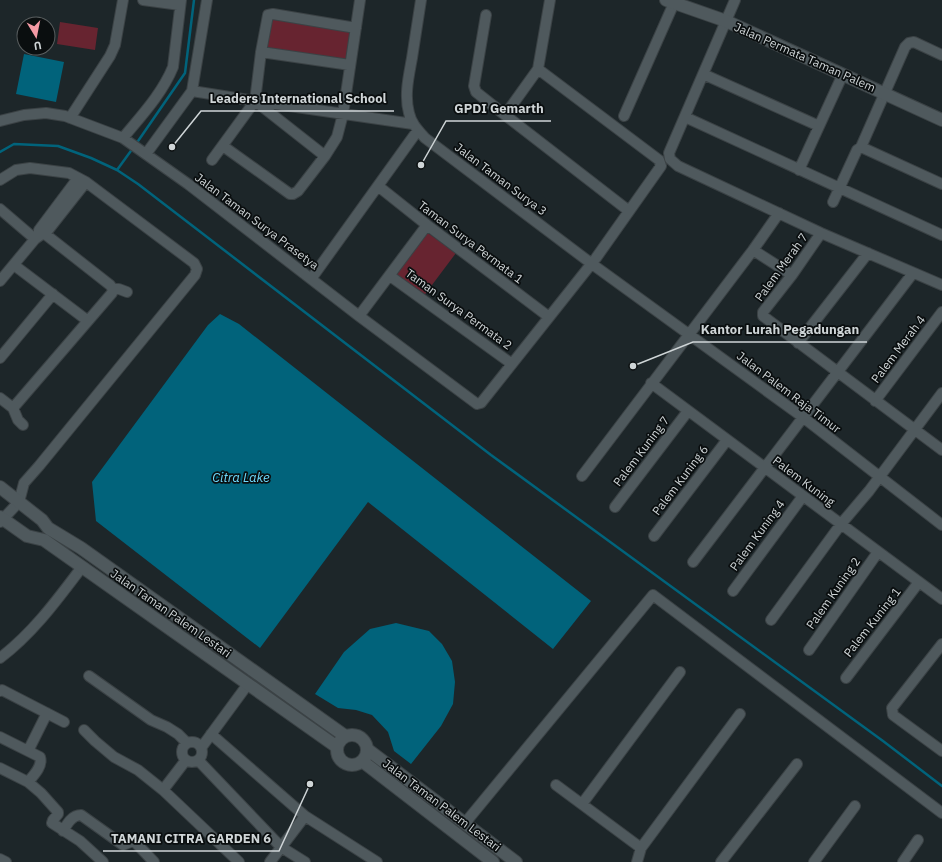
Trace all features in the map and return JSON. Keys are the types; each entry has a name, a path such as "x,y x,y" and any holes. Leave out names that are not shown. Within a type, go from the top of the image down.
{"street":[{"path":"70,118 110,56 115,45 122,0"},
{"path":"126,140 151,104 173,67 181,3 143,0"},
{"path":"142,152 192,91 207,0"},
{"path":"223,146 289,197 298,191 325,156 337,137 343,114 360,0"},
{"name":"Jalan Taman Surya 3","path":"421,0 408,82 407,106 416,127 425,138 596,264"},
{"path":"505,115 538,70 550,0"},
{"path":"735,0 669,153 670,159 678,166 819,232 942,285"},
{"path":"624,116 670,1"},
{"name":"Jalan Permata Taman Palem","path":"670,1 726,21 942,120"},
{"path":"212,160 255,101 261,52 270,12 356,28"},
{"path":"486,15 474,86 476,92 629,212"},
{"path":"833,202 858,150 861,147 905,46 914,42 942,55"},
{"path":"261,52 350,65"},
{"path":"512,364 549,317 596,264 629,212 661,166 659,160 538,70"},
{"path":"703,74 819,126"},
{"path":"799,170 843,74"},
{"path":"192,91 343,114 416,127 378,186 311,279"},
{"path":"255,101 325,156"},
{"name":"Jalan Taman Surya Prasetya","path":"0,121 24,115 46,113 70,118 126,140 477,404 482,403 512,364"},
{"path":"685,117 942,235"},
{"path":"861,147 942,184"},
{"path":"0,180 16,170 30,168 69,173 82,180 194,263 197,269 190,282 24,483 19,502 1,522"},
{"path":"0,281 40,236 82,180"},
{"name":"Taman Surya Permata 1","path":"378,186 549,317"},
{"path":"0,209 110,285 113,289"},
{"path":"582,476 753,250 779,213"},
{"path":"359,316 427,225"},
{"name":"Palem Merah 7","path":"798,343 763,316 763,312 792,275 819,232"},
{"path":"753,250 792,275"},
{"path":"868,253 798,343 942,450"},
{"name":"Jalan Palem Raja Timur","path":"596,264 688,334 804,418 942,525"},
{"path":"14,265 88,321"},
{"path":"693,562 913,273"},
{"name":"Taman Surya Permata 2","path":"390,276 512,364"},
{"path":"113,289 119,288 127,292"},
{"path":"13,408 112,293 113,289"},
{"path":"0,358 53,294"},
{"name":"Palem Merah 4","path":"876,401 942,312"},
{"name":"Palem Kuning","path":"651,383 942,599"},
{"path":"771,620 841,524 869,491 942,393"},
{"path":"0,398 13,408 18,420 24,425"},
{"name":"Palem Kuning 7","path":"615,507 688,411"},
{"name":"Palem Kuning 6","path":"654,536 727,440"},
{"name":"Jalan Taman Palem Lestari","path":"0,487 42,520 48,528 80,548 345,736"},
{"name":"Palem Kuning 4","path":"733,591 802,496"},
{"name":"Jalan Taman Palem Lestari","path":"1,522 27,536 44,540 336,747"},
{"name":"Palem Kuning 2","path":"809,650 878,552"},
{"path":"0,658 13,648 46,615 82,567"},
{"name":"Palem Kuning 1","path":"846,678 919,582"},
{"path":"465,823 653,595 942,813"},
{"path":"942,644 892,708 893,715 942,750"},
{"path":"582,804 680,672"},
{"path":"89,676 151,720 167,727 195,745 202,755 198,760 189,762 183,756 182,751 184,747 195,745 211,734 245,682"},
{"path":"195,745 245,682"},
{"path":"0,691 2,690 64,722"},
{"path":"28,751 47,713"},
{"path":"638,862 641,848 740,714"},
{"path":"84,730 114,757 138,770 163,790 239,862"},
{"path":"211,734 305,816 377,862"},
{"path":"349,734 358,736 364,741 367,749 366,756 357,764 346,764 338,757 336,747 341,738 349,734"},
{"path":"0,737 40,757 40,766 28,782"},
{"name":"Jalan Taman Palem Lestari","path":"367,749 516,862"},
{"path":"163,790 186,760"},
{"path":"198,760 281,848 304,862"},
{"name":"Jalan Taman Palem Lestari","path":"362,761 493,862"},
{"path":"721,862 797,764"},
{"path":"0,768 28,782 41,793 57,810 58,814 52,823 80,841 103,862"},
{"path":"556,785 641,848"},
{"path":"814,862 855,806"},
{"path":"63,830 69,821 76,816 81,815 123,845 134,841 154,862"},
{"path":"270,862 305,816"},
{"path":"903,862 918,840"},
{"path":"0,859 6,862"}],"shaded area":[{"path":"270,17 351,31 345,63 264,48"},
{"path":"60,22 98,28 95,50 57,44"},
{"path":"425,231 456,253 423,297 393,274"}],"water":[{"path":"24,56 34,56 64,62 56,102 16,94"},
{"name":"Citra Lake","path":"220,314 239,324 591,601 553,649 368,502 260,648 96,521 92,482 208,325"},
{"path":"396,623 429,631 442,644 452,661 455,682 453,704 441,726 411,764 394,751 388,732 372,715 356,710 338,708 315,694 344,652 370,629"}],"waterway":[{"path":"136,144 185,73 194,0"},
{"path":"0,152 14,144 58,146 91,158 117,170 138,184 491,455 883,741 942,786"},
{"path":"117,170 133,148"}],"place":[{"name":"Leaders International School","path":"172,147"},
{"name":"GPDI Gemarth","path":"421,165"},
{"name":"Kantor Lurah Pegadungan","path":"633,366"},
{"name":"TAMANI CITRA GARDEN 6","path":"310,784"}]}
